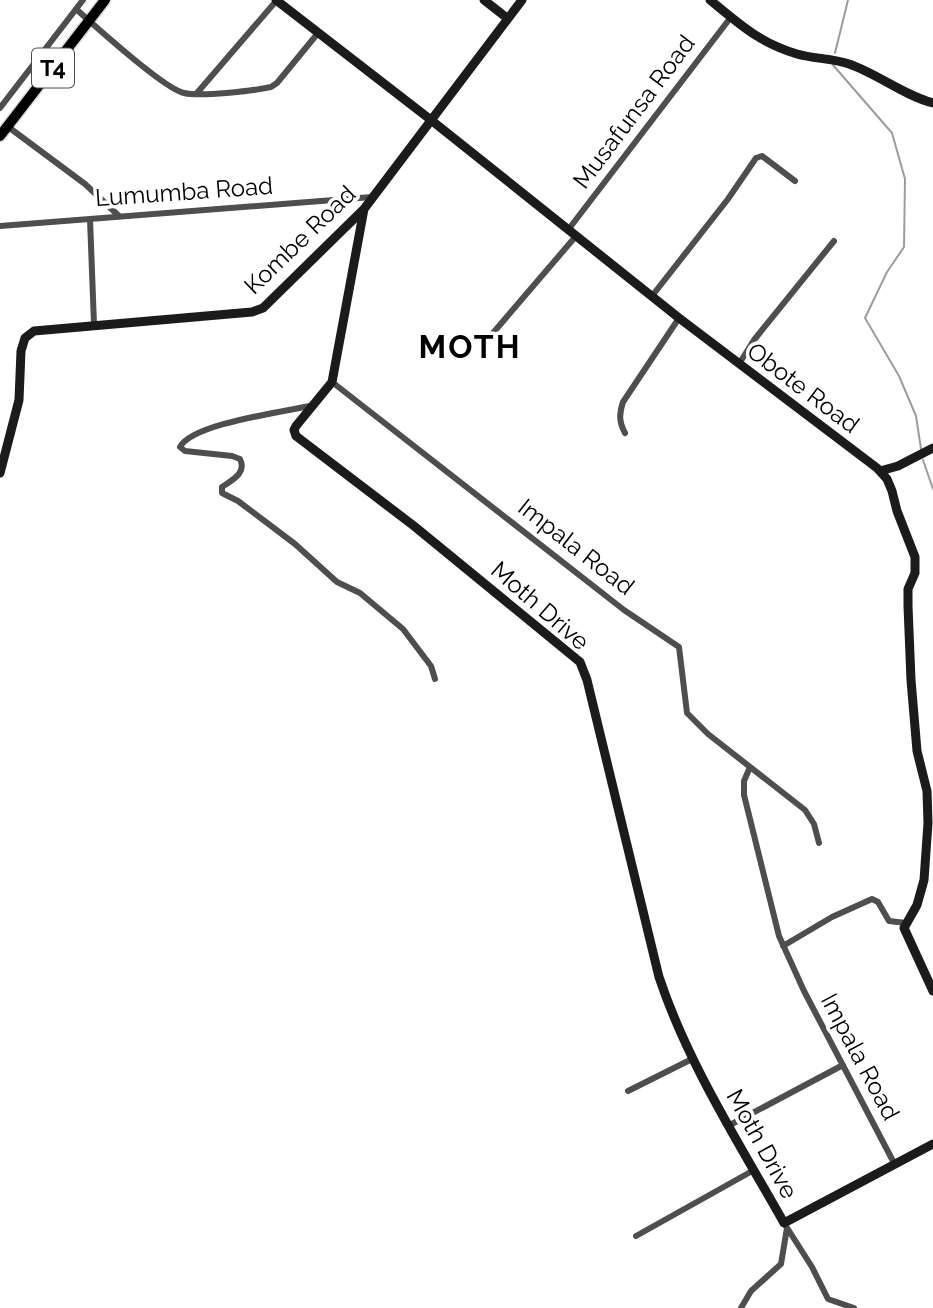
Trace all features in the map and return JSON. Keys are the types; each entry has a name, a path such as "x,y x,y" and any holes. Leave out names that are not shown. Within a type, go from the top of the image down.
{"highway":[{"name":"T4","path":"4,131 106,0"}],"street":[{"path":"0,108 83,0"},
{"path":"197,93 276,0"},
{"name":"Obote Road","path":"276,0 679,318 880,471 892,491 915,557 915,573 908,589 911,680 917,751 927,791 928,823 924,880 917,905 906,923"},
{"path":"484,0 507,18"},
{"name":"Kombe Road","path":"0,469 19,400 21,351 25,338 34,331 257,311 263,308 364,209 522,0"},
{"path":"710,0 753,36 768,43 799,55 826,58 851,65 933,103"},
{"path":"76,9 167,85 186,94 271,87 318,33"},
{"name":"Musafunsa Road","path":"493,333 572,233 731,16"},
{"path":"24,78 38,87"},
{"path":"4,131 85,184 119,216"},
{"path":"652,296 728,199 756,158 762,156 795,181"},
{"name":"Lumumba Road","path":"0,226 372,197"},
{"name":"Moth Drive","path":"364,209 332,382 294,430 299,440 414,526 580,662 587,680 659,977 672,1015 692,1059 785,1225"},
{"path":"90,219 94,324"},
{"path":"739,364 834,241"},
{"path":"625,433 619,412 622,402 679,318"},
{"name":"Impala Road","path":"332,382 624,610 675,642 681,652 687,713 708,734 805,810 814,824 820,843"},
{"path":"316,405 217,426 189,436 180,447 185,451 240,459 243,464 241,472 222,487 222,493 238,501 295,544 337,582 360,593 403,629 431,666 435,680"},
{"path":"880,471 898,466 933,448"},
{"name":"Impala Road","path":"750,767 744,781 744,795 779,936 894,1163"},
{"path":"783,946 872,899 878,902 889,921 906,923 905,935 933,991"},
{"path":"628,1091 692,1059"},
{"path":"730,1125 842,1065"},
{"path":"785,1225 933,1144"},
{"path":"636,1237 754,1170"},
{"path":"741,1308 751,1292 781,1264 785,1225"},
{"path":"785,1225 828,1299 854,1308"}],"waterway":[{"path":"835,53 848,0"},
{"path":"833,65 892,133 905,179 904,247 887,272 865,318 899,376 916,416 921,449"},
{"path":"923,460 933,489"}],"district":[{"name":"MOTH","path":"470,347"}]}
